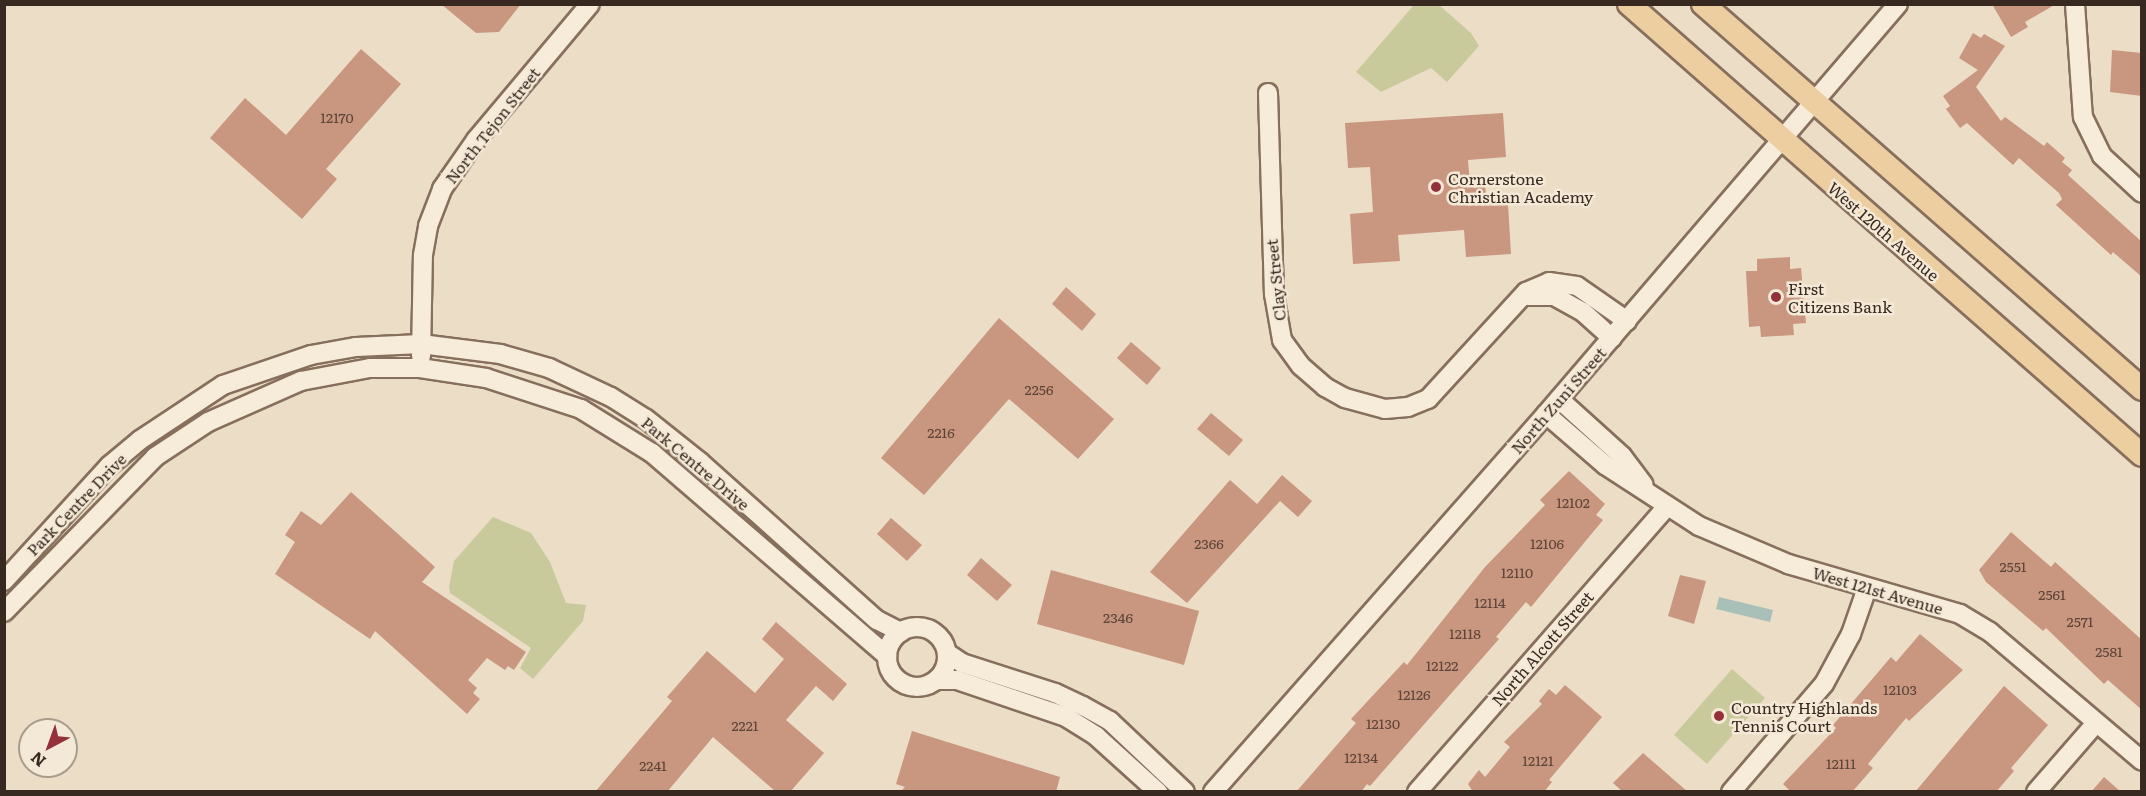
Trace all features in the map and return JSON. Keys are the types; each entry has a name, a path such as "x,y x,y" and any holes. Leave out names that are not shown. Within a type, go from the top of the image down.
{"main road":[{"name":"West 120th Avenue","path":"1629,4 1781,141 2142,455"},
{"path":"1703,4 2142,389"}],"street":[{"name":"North Tejon Street","path":"420,368 423,255 428,226 442,189 476,140 590,4"},
{"name":"North Zuni Street","path":"1213,792 1546,414 1898,4"},
{"path":"2075,4 2083,117 2102,156 2142,193"},
{"name":"Clay Street","path":"1268,93 1271,235 1282,340 1301,366 1325,387 1345,398 1385,409 1408,407 1428,399 1518,300 1534,287 1565,282 1591,294 1626,321"},
{"path":"1518,300 1531,295 1554,296 1583,312 1612,338"},
{"name":"Park Centre Drive","path":"4,581 109,466 140,440 224,385 311,355 356,347 421,344 500,354 549,368 611,397 646,419 700,462 877,620 901,632"},
{"name":"Park Centre Drive","path":"4,612 155,457 208,422 301,381 370,368 420,368 486,378 582,409 652,453 887,656"},
{"name":"West 121st Avenue","path":"1559,399 1622,456 1651,494"},
{"name":"West 121st Avenue","path":"1546,414 1605,465 1699,526 1788,564 1867,588 1929,602 1960,614 1990,632 2142,761"},
{"name":"North Alcott Street","path":"1417,792 1667,506"},
{"path":"1731,792 1829,676 1851,634 1867,588"},
{"path":"1158,792 1096,736 1066,717 957,680 937,680 919,687 909,686 893,675 887,656 894,638 901,632 920,627 930,630 938,636 947,653 962,663 1055,693 1083,706 1110,722 1185,792"},
{"path":"937,680 946,663 947,653"},
{"path":"2036,792 2096,723"}],"green space":[{"path":"1414,5 1439,5 1471,33 1479,46 1447,82 1431,68 1381,92 1356,72"},
{"path":"493,517 531,533 550,562 566,603 586,605 583,621 533,679 520,668 531,648 450,593 454,561"},
{"name":"Country Highlands Tennis Court","path":"1732,669 1765,698 1707,764 1674,735"}],"shaded area":[{"path":"1719,597 1773,610 1770,622 1716,609"}],"building":[{"path":"441,4 521,4 499,32 476,33"},
{"path":"1992,4 2056,4 2025,22 2028,27 2011,37"},
{"path":"1973,33 1981,38 1984,34 2005,46 1976,87 2001,121 2005,117 2044,146 2047,142 2065,158 2062,162 2072,170 2068,175 2142,242 2142,277 2113,252 2111,255 2056,205 2062,199 2059,193 2019,158 2013,165 1967,123 1960,128 1946,109 1950,106 1943,96 1978,70 1959,58"},
{"path":"361,49 401,84 326,169 337,179 302,219 210,138 245,98 286,135"},
{"path":"2112,50 2142,53 2142,96 2110,92"},
{"name":"Cornerstone Christian Academy","path":"1503,113 1506,157 1468,160 1470,185 1485,184 1487,206 1508,204 1511,254 1466,257 1464,230 1398,235 1400,261 1353,264 1350,214 1373,212 1370,167 1348,168 1345,123"},
{"name":"First Citizens Bank","path":"1790,257 1790,269 1801,268 1806,323 1793,324 1794,335 1761,337 1760,326 1749,327 1746,271 1757,271 1757,259"},
{"path":"1066,287 1096,314 1082,331 1052,304"},
{"path":"999,318 1114,419 1078,459 1009,399 924,495 881,458"},
{"path":"1131,342 1161,368 1147,385 1117,358"},
{"path":"1211,413 1243,440 1229,456 1197,429"},
{"path":"1569,471 1605,504 1596,515 1603,520 1531,607 1526,602 1496,637 1499,639 1370,786 1367,784 1361,792 1296,792 1356,723 1351,719 1404,662 1407,665 1485,567 1545,505 1540,500"},
{"path":"1282,475 1312,501 1298,517 1280,501 1187,603 1150,572 1230,480 1257,504"},
{"path":"351,492 435,567 422,582 526,652 514,670 508,666 505,670 487,658 468,680 477,688 473,693 480,699 467,714 375,631 370,639 275,574 295,542 285,535 301,511 321,525"},
{"path":"891,518 922,545 907,561 877,534"},
{"path":"2011,532 2051,567 2055,562 2142,640 2142,710 2108,680 2104,684 2046,628 2043,631 1986,582 1979,570"},
{"path":"981,558 1012,585 997,601 967,575"},
{"path":"1051,570 1199,611 1184,665 1037,624"},
{"path":"1680,575 1706,581 1694,624 1668,616"},
{"path":"776,622 847,684 833,701 816,686 786,720 824,753 790,792 776,792 713,737 667,792 595,792 672,701 667,697 707,651 755,693 784,659 762,639"},
{"path":"1920,634 1963,670 1909,721 1906,718 1868,764 1873,768 1852,792 1791,792 1783,784 1836,728 1833,725 1891,657 1896,662"},
{"path":"1565,685 1602,717 1549,780 1552,782 1544,792 1473,792 1468,784 1479,770 1485,777 1510,747 1504,742 1542,704 1539,701 1549,689 1556,695"},
{"path":"2004,686 2048,725 2011,768 2014,771 1996,792 1915,792"},
{"path":"912,731 1060,777 1056,792 900,792 905,787 896,784"},
{"path":"1643,753 1688,792 1623,792 1613,783"},
{"path":"2104,777 2121,792 2091,792"}],"place":[{"name":"Cornerstone Christian Academy","path":"1436,187"},
{"name":"First Citizens Bank","path":"1776,297"},
{"name":"Country Highlands Tennis Court","path":"1719,716"}]}
